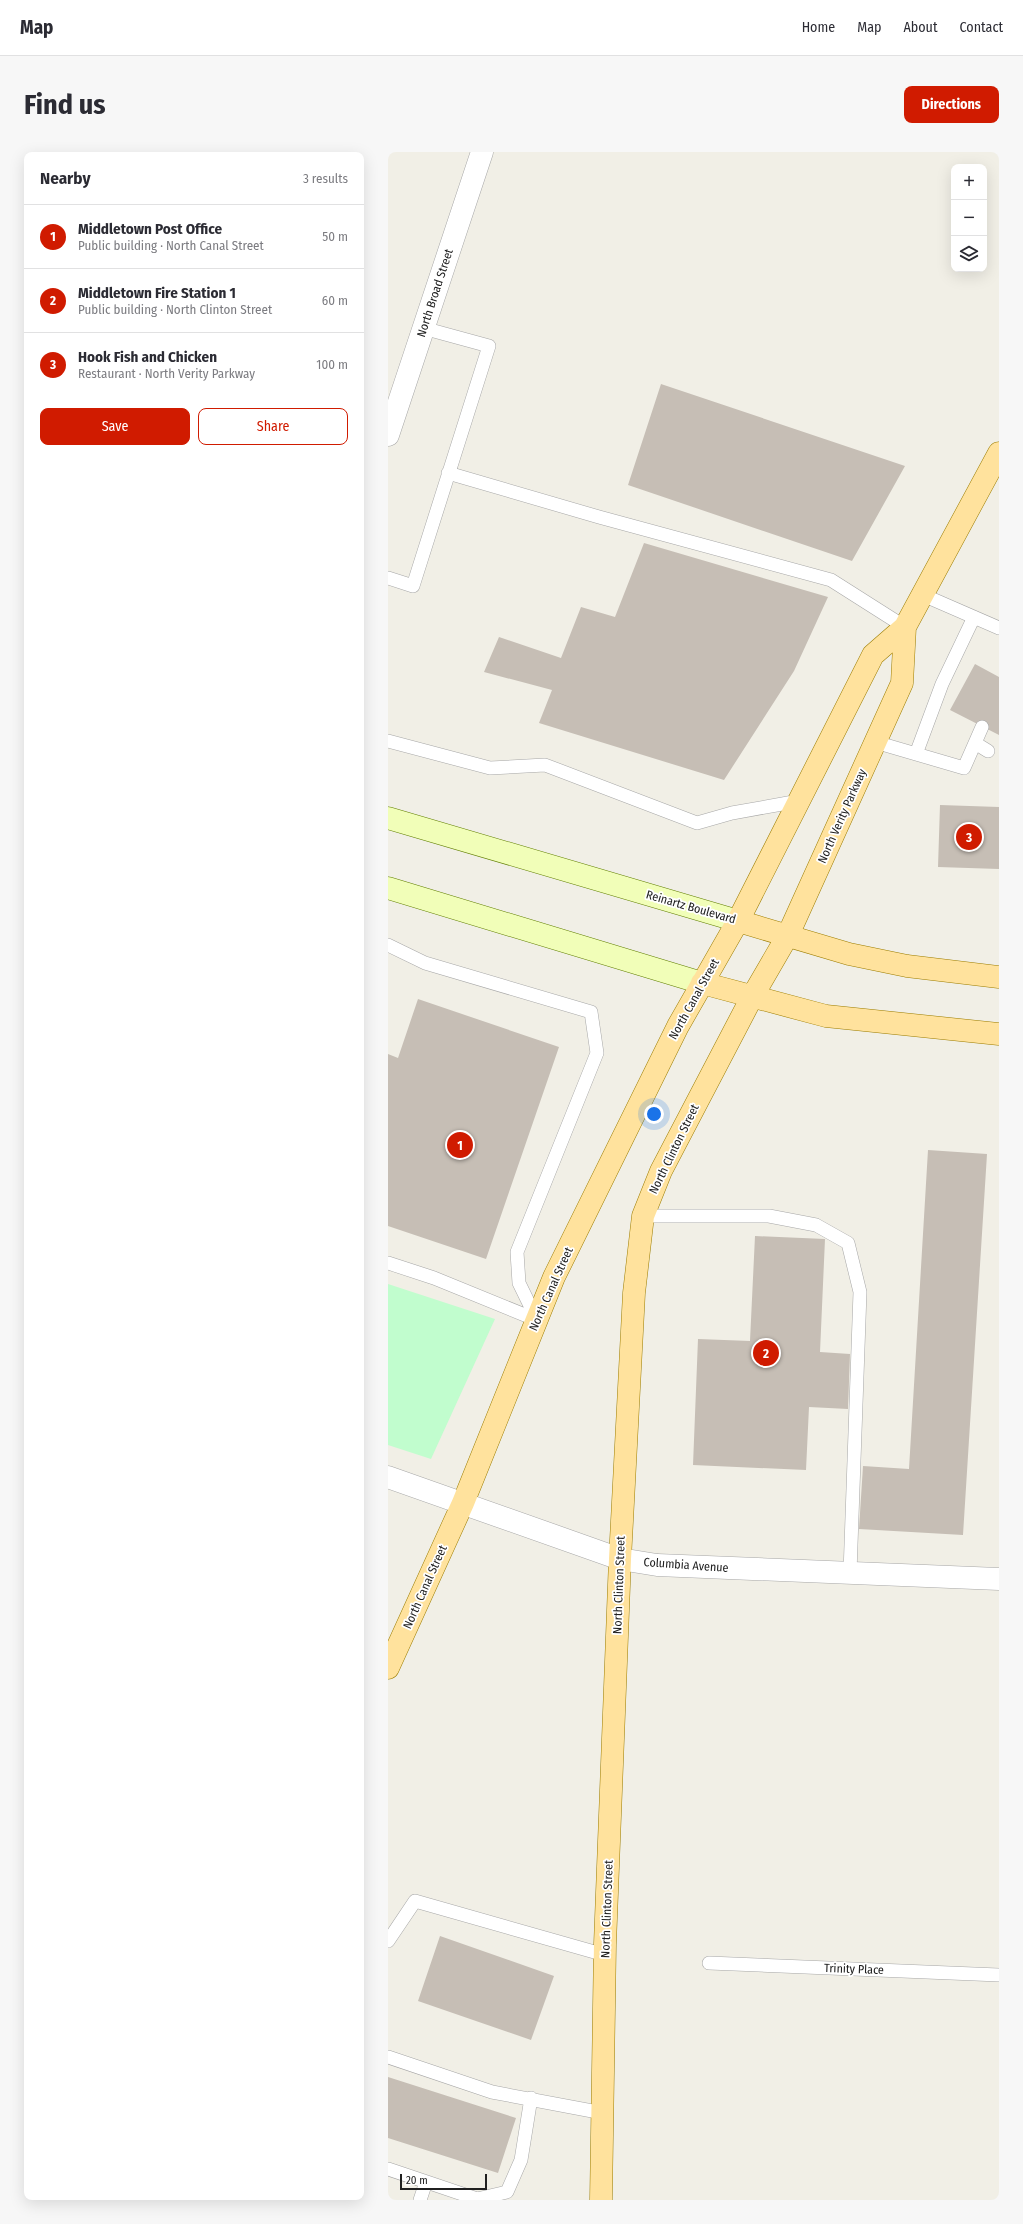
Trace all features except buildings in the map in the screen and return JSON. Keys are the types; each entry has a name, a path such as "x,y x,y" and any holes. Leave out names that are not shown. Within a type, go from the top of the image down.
{"main road":[{"name":"North Verity Parkway","path":"738,921 873,655 905,628 999,453"},
{"name":"North Verity Parkway","path":"752,997 788,935 902,683 905,628"},
{"name":"Reinartz Boulevard","path":"388,818 849,954 908,966 999,977"},
{"path":"388,888 702,983 826,1016 999,1034"},
{"name":"North Canal Street","path":"388,1668 463,1503 554,1277 678,1026 738,921"},
{"name":"North Clinton Street","path":"601,2200 605,1955 620,1559 634,1292 643,1216 661,1171 752,997"}],"street":[{"name":"North Broad Street","path":"388,435 482,152"},
{"name":"Columbia Avenue","path":"388,1477 620,1559 657,1565 999,1579"}],"lane":[{"path":"388,578 413,586 489,346 423,328"},
{"path":"448,473 599,517 831,580 905,628"},
{"path":"923,595 999,628"},
{"path":"916,754 942,684 974,617"},
{"path":"875,742 964,768 982,727"},
{"path":"388,741 490,768 545,765 697,824 732,812 799,801"},
{"path":"975,743 988,751"},
{"path":"388,945 425,963 591,1012 598,1053 517,1252 519,1283 536,1320"},
{"path":"643,1216 769,1216 816,1225 848,1243 860,1292 850,1573"},
{"path":"388,1263 434,1278 536,1320"},
{"path":"388,1940 415,1901 605,1955"},
{"name":"Trinity Place","path":"709,1963 999,1976"},
{"path":"388,2057 492,2092 531,2098 602,2113"},
{"path":"388,2169 477,2200 507,2192 521,2160 531,2098"},
{"path":"420,2200 426,2182"}],"green space":[{"path":"388,1284 495,1319 431,1459 388,1445"}],"place":[{"name":"Hook Fish and Chicken","path":"969,837"},
{"name":"Middletown Post Office","path":"460,1145"},
{"name":"Middletown Fire Station 1","path":"766,1353"}]}
